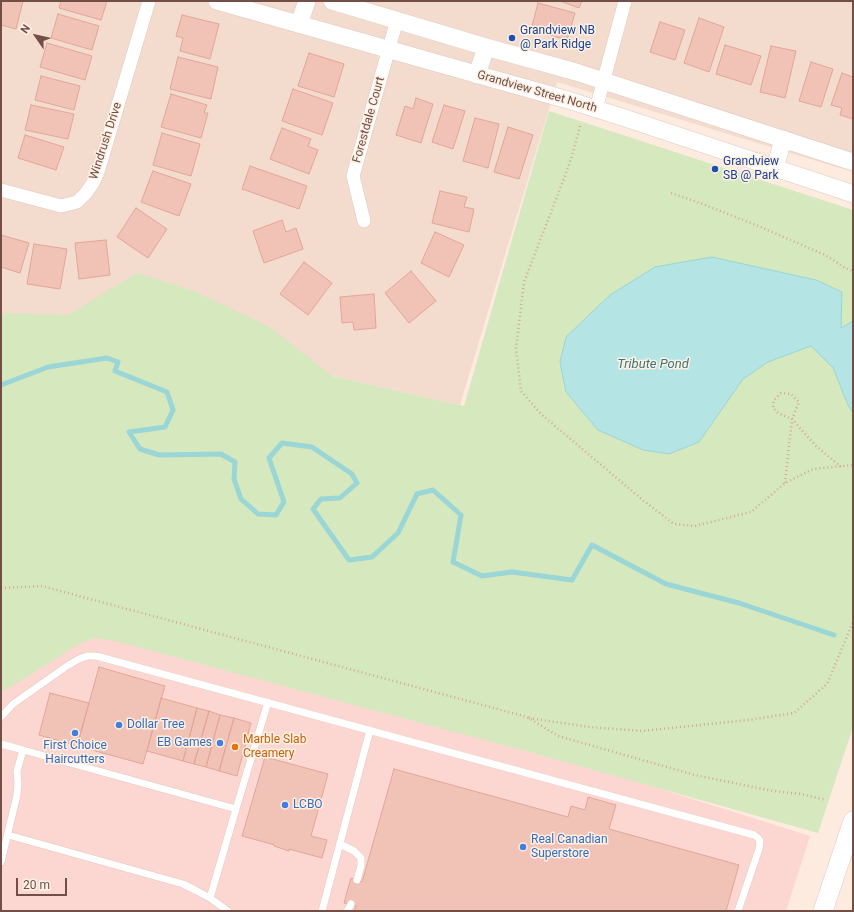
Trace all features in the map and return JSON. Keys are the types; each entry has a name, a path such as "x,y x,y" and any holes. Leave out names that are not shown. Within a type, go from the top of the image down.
{"main road":[{"path":"823,911 853,821"}],"street":[{"name":"Windrush Drive","path":"1,190 61,206 76,202 86,193 98,172 149,1"},
{"name":"Grandview Street North","path":"217,1 568,100 853,194"},
{"path":"300,24 306,1"},
{"path":"332,1 603,81 853,162"},
{"path":"596,109 625,1"},
{"name":"Forestdale Court","path":"364,221 353,176 397,20"},
{"path":"477,75 486,47"},
{"path":"775,169 783,139"}],"lane":[{"path":"1,717 12,704 67,666 87,656 94,656 754,835 760,841 759,849 738,911"},
{"path":"210,898 268,702"},
{"path":"330,911 322,910 370,730"},
{"path":"1,744 236,809"},
{"path":"1,862 17,795 17,771 23,750"},
{"path":"8,835 183,884 210,898 228,911"},
{"path":"340,844 361,858 361,866 357,880"},
{"path":"347,911 350,904"}],"path":[{"path":"580,126 565,176 524,282 516,349 521,391 542,415 644,502 674,524 695,526 751,512 785,483 813,470 853,465"},
{"path":"670,193 756,225 825,255 853,271"},
{"path":"785,483 792,418 799,402 791,394 781,393 774,400 773,408 778,414 792,418 815,445 841,467"},
{"path":"1,588 42,586 526,717 589,727 642,731 748,720 794,713 827,684 853,622"},
{"path":"526,717 558,736 695,775 773,792 801,794 826,800"}],"shaded area":[{"path":"1,1 853,1 853,172 557,82 460,405 69,316 1,315"},
{"path":"1,606 97,611 810,836 786,911 1,911"}],"green space":[{"path":"549,111 853,210 853,727 818,833 533,753 115,641 94,638 77,645 1,692 1,313 68,315 137,273 194,291 270,327 332,376 464,406"}],"water":[{"name":"Tribute Pond","path":"712,257 816,280 842,292 841,328 853,321 853,413 848,405 833,368 811,346 768,362 743,379 699,442 669,454 643,450 598,430 566,392 560,362 566,337 610,295 655,267"}],"building":[{"path":"1,1 23,1 16,29 1,25"},
{"path":"61,1 107,1 101,20 59,8"},
{"path":"560,1 582,1 579,8"},
{"path":"538,3 575,13 567,40 531,30"},
{"path":"58,14 99,26 92,50 51,38"},
{"path":"182,15 219,24 210,59 180,51 183,38 176,36"},
{"path":"699,18 724,27 709,72 684,63"},
{"path":"660,22 685,30 675,60 650,52"},
{"path":"47,43 92,56 85,80 40,67"},
{"path":"725,45 761,56 751,85 716,74"},
{"path":"771,46 796,51 785,98 760,92"},
{"path":"309,53 344,64 334,97 298,86"},
{"path":"178,57 218,67 211,99 170,89"},
{"path":"811,62 833,69 821,107 799,101"},
{"path":"842,73 853,77 853,119 840,115 842,108 831,105"},
{"path":"41,76 80,86 74,110 35,100"},
{"path":"293,89 333,103 322,135 282,121"},
{"path":"171,94 207,105 204,113 208,113 201,138 161,127"},
{"path":"416,98 433,104 421,143 396,135 405,106 413,109"},
{"path":"31,105 74,114 68,139 25,130"},
{"path":"444,105 465,111 453,149 432,142"},
{"path":"475,118 499,124 488,168 463,161"},
{"path":"508,127 533,135 519,179 494,172"},
{"path":"282,128 311,139 308,146 318,150 309,174 270,159"},
{"path":"162,133 200,144 191,176 153,165"},
{"path":"25,135 64,147 56,170 18,158"},
{"path":"250,166 307,186 299,209 242,189"},
{"path":"153,171 191,184 179,216 141,202"},
{"path":"440,191 467,197 464,207 474,209 469,232 432,223"},
{"path":"136,208 167,229 148,258 117,237"},
{"path":"282,220 286,232 296,228 303,249 264,263 253,231"},
{"path":"435,232 464,245 449,277 421,263"},
{"path":"1,235 29,243 20,273 1,267"},
{"path":"106,240 110,275 79,279 75,243"},
{"path":"34,244 67,249 60,289 27,284"},
{"path":"304,262 332,283 308,315 280,294"},
{"path":"411,271 436,301 409,323 385,293"},
{"path":"374,294 376,328 354,330 353,322 342,323 340,297"},
{"name":"Dollar Tree","path":"99,667 165,686 143,764 77,746"},
{"path":"50,693 89,703 77,746 39,735"},
{"path":"161,698 197,708 183,761 147,751"},
{"path":"197,708 209,711 194,764 183,761"},
{"path":"209,711 220,715 206,767 194,764"},
{"name":"EB Games","path":"220,715 234,718 219,771 206,767"},
{"name":"Marble Slab Creamery","path":"234,718 251,723 237,776 219,771"},
{"name":"LCBO","path":"265,757 328,774 311,836 327,840 322,858 289,849 289,851 274,846 275,845 242,836"},
{"name":"Real Canadian Superstore","path":"394,769 568,817 571,806 585,810 588,797 616,805 609,829 739,865 726,911 354,911 356,906 344,903 351,878 362,882"}],"waterway":[{"path":"1,385 48,367 107,358 118,362 115,371 167,392 173,410 165,427 129,432 140,449 159,455 221,454 235,462 234,479 241,499 258,514 276,515 284,502 269,458 282,443 312,447 352,474 357,483 340,498 321,499 313,509 349,560 372,557 398,533 417,494 433,490 461,515 453,562 482,576 512,572 572,580 592,545 666,584 739,603 834,635"}],"place":[{"name":"Grandview NB @ Park Ridge","path":"512,38"},
{"name":"Grandview SB @ Park","path":"715,169"},
{"name":"Dollar Tree","path":"119,725"},
{"name":"First Choice Haircutters","path":"75,733"},
{"name":"EB Games","path":"220,743"},
{"name":"Marble Slab Creamery","path":"235,747"},
{"name":"LCBO","path":"285,805"},
{"name":"Real Canadian Superstore","path":"523,847"}]}
